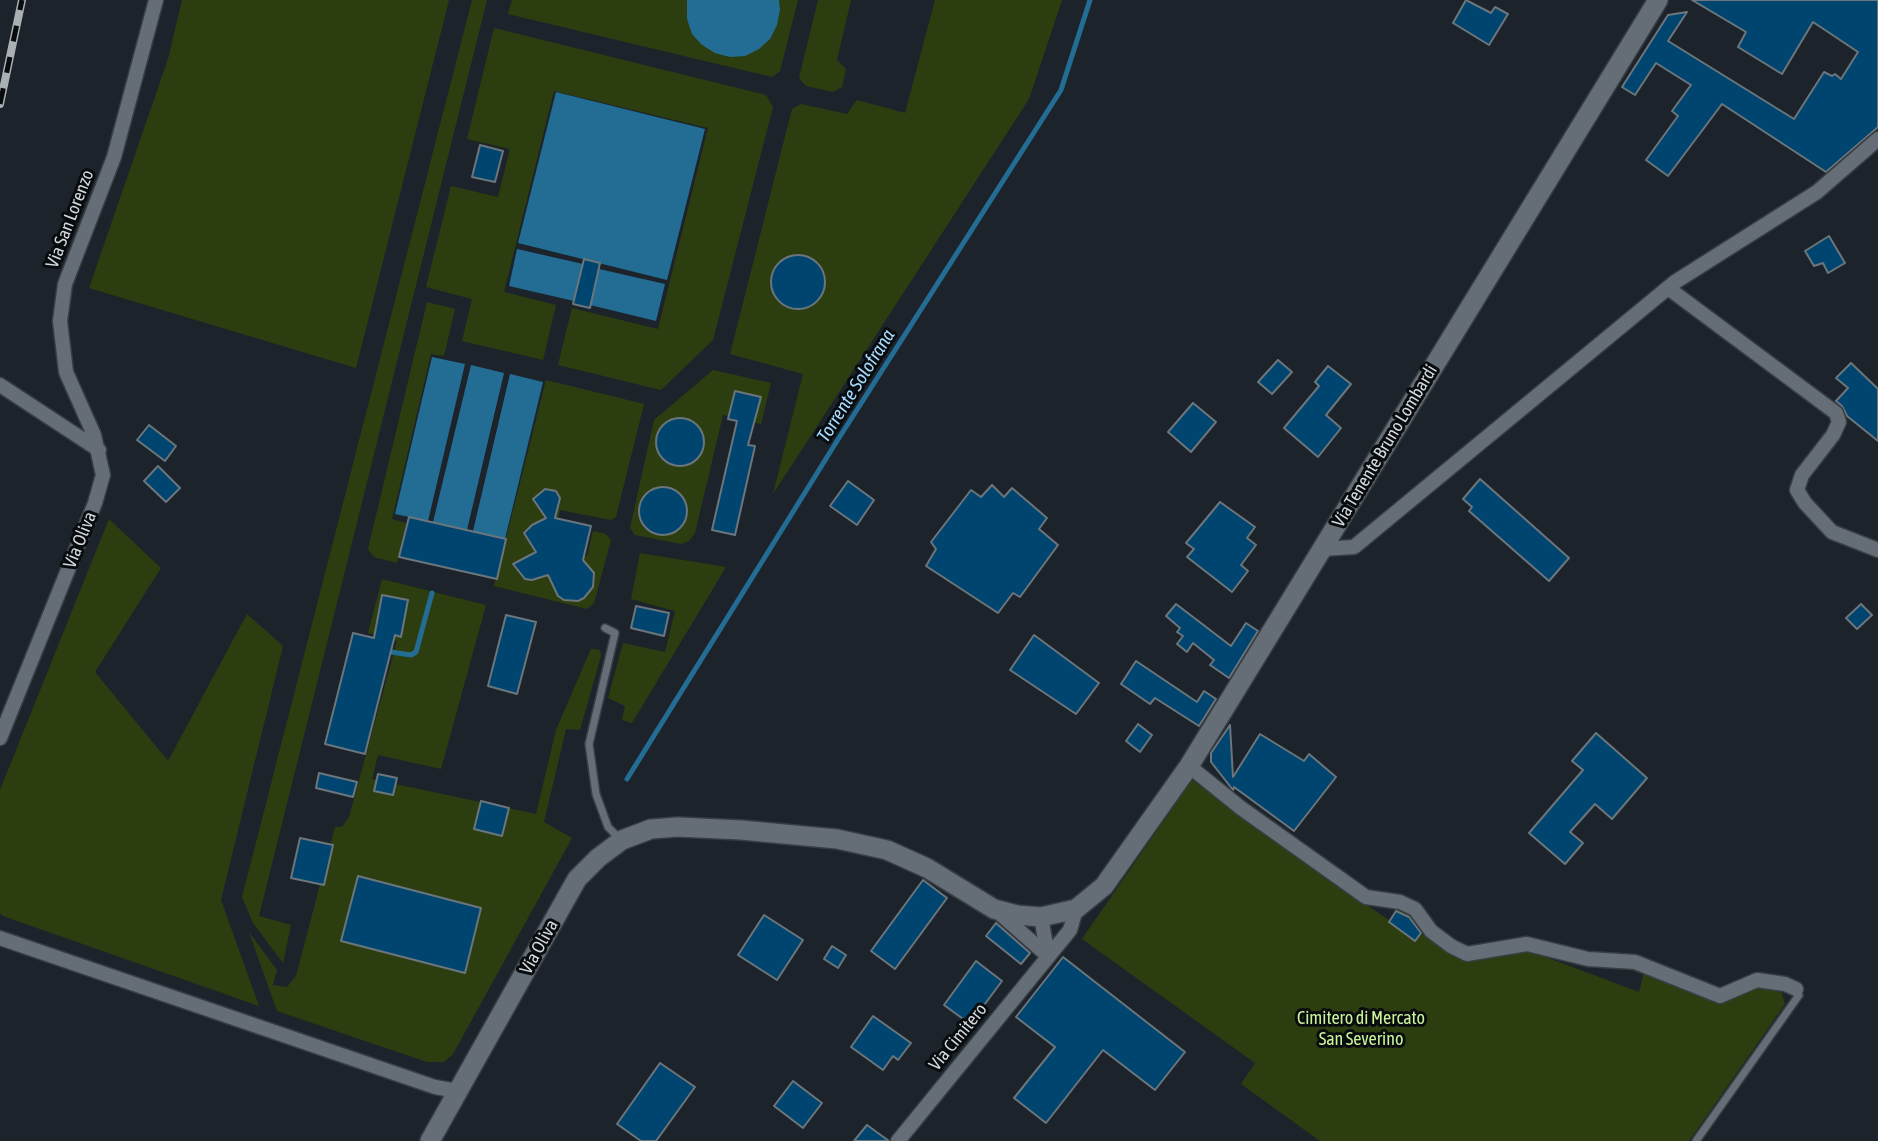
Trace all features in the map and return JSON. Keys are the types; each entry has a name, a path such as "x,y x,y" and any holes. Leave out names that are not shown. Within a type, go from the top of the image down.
{"main road":[{"name":"Via Tenente Bruno Lombardi","path":"1104,886 1189,766 1658,0"},
{"name":"Via Oliva","path":"430,1141 577,879 598,858 622,840 651,829 678,827 838,839 887,850 927,868 994,909 1017,915 1041,917 1076,909 1104,886"}],"street":[{"name":"Via San Lorenzo","path":"99,450 66,372 60,321 65,284 114,157 156,0"},
{"path":"1322,549 1354,547 1668,288 1816,192 1878,139"},
{"path":"1668,288 1836,413 1839,422 1833,435 1802,475 1797,490 1805,503 1832,532 1878,550"},
{"path":"0,385 99,450"},
{"name":"Via Oliva","path":"0,738 95,503 103,475 99,450"},
{"path":"1189,766 1241,808 1366,897 1400,902 1415,909 1431,931 1467,954 1527,944 1588,959 1635,961 1720,996 1757,980 1785,984 1796,989"},
{"path":"994,909 1048,956"},
{"name":"Via Cimitero","path":"898,1141 1070,930 1076,909"},
{"path":"1041,917 1048,956"},
{"path":"0,938 435,1087 457,1091"}],"lane":[{"path":"606,628 615,633 589,744 596,794 608,827 622,840"},
{"path":"1696,1141 1798,995 1796,989"}],"green space":[{"path":"182,0 449,0 356,368 89,288 168,59"},
{"path":"472,0 487,0 259,916 291,925 283,963 253,923 242,897"},
{"path":"512,0 798,0 780,71 772,77 508,14"},
{"path":"818,0 851,0 837,60 846,69 842,87 833,92 806,86 799,78"},
{"path":"935,0 1062,0 1029,99 773,494 803,374 730,354 792,109 801,104 847,114 857,100 905,113"},
{"path":"494,28 766,95 773,107 713,340 661,390 558,365 572,308 658,329 708,128 554,91 504,292 556,305 543,360 462,341 472,299 426,287 451,186 498,197 510,149 467,139"},
{"path":"427,302 455,309 444,356 431,354 392,519 406,523 397,563 374,557 368,549"},
{"path":"713,370 771,383 761,424 723,415 695,533 689,541 681,544 635,535 630,528 654,420"},
{"path":"546,380 644,404 616,517 611,520 560,510 552,549 587,556 593,531 606,534 611,540 594,603 587,609 494,586"},
{"path":"109,519 161,568 95,672 168,761 247,614 283,646 221,900 259,1006 0,913 0,790"},
{"path":"640,553 726,567 632,723 622,720 625,706 608,698 623,643 665,652 675,611 631,599"},
{"path":"382,579 486,605 441,769 378,755 372,779 536,814 556,730 591,649 600,650 601,656 580,730 566,729 544,822 572,838 453,1054 444,1062 427,1062 277,1011 249,932 277,970 273,985 287,987 296,976 335,827 342,827 349,817 397,641 368,633"},
{"name":"Cimitero di Mercato San Severino","path":"1192,780 1322,875 1389,920 1399,907 1426,926 1421,934 1444,949 1524,949 1639,992 1645,969 1719,1003 1760,983 1781,990 1785,1004 1689,1141 1320,1141 1241,1084 1255,1063 1082,939"}],"water":[{"path":"687,0 779,0 780,10 770,39 745,56 730,57 715,53 702,45 692,34 687,19"},
{"path":"556,92 705,129 667,280 518,243"},
{"path":"517,249 583,264 574,301 509,286"},
{"path":"599,269 665,284 656,321 590,305"},
{"path":"432,357 465,364 428,521 395,514"},
{"path":"471,365 504,373 467,530 433,522"},
{"path":"510,374 543,382 505,539 473,531"}],"building":[{"path":"1466,0 1491,13 1495,7 1508,14 1489,45 1453,23"},
{"path":"1692,0 1878,0 1878,127 1826,172 1722,104 1668,176 1646,160 1678,116 1672,111 1691,85 1656,63 1635,95 1622,87 1668,15 1687,12 1668,41 1794,119 1824,72 1832,76 1835,74 1841,79 1858,52 1813,22 1782,74 1738,47 1746,32"},
{"path":"480,145 503,151 495,182 472,177"},
{"path":"1829,236 1845,263 1828,273 1823,263 1814,266 1805,251"},
{"path":"798,255 817,263 825,282 817,301 798,309 779,301 771,282 779,263"},
{"path":"584,259 600,263 590,308 573,304"},
{"path":"1278,360 1292,372 1272,394 1258,382"},
{"path":"1851,363 1878,389 1878,441 1847,416 1836,401 1848,388 1836,378"},
{"path":"1328,366 1351,384 1326,415 1341,428 1318,457 1284,428 1319,386 1315,382"},
{"path":"735,391 761,397 748,445 755,446 735,535 712,530 737,421 728,419"},
{"path":"1193,403 1216,422 1191,452 1168,432"},
{"path":"680,418 697,425 704,442 697,459 680,466 663,459 656,442 663,425"},
{"path":"149,425 176,446 165,461 137,440"},
{"path":"158,466 180,488 166,502 144,481"},
{"path":"1480,479 1569,558 1549,581 1469,511 1472,507 1463,499"},
{"path":"848,481 874,500 857,525 830,506"},
{"path":"992,485 1004,497 1012,488 1047,518 1039,529 1058,545 1020,597 1013,593 998,613 926,566 936,549 931,542 971,490 981,497"},
{"path":"663,487 680,494 687,511 680,528 663,535 646,528 639,511 646,494"},
{"path":"545,489 556,491 560,498 555,518 591,526 583,560 594,573 593,587 578,601 564,600 558,596 548,575 532,580 525,579 513,564 536,552 524,533 532,525 546,518 533,499"},
{"path":"1220,502 1255,527 1247,538 1256,545 1241,565 1248,571 1232,592 1187,557 1194,549 1186,543"},
{"path":"409,517 506,539 497,579 399,557"},
{"path":"382,595 408,600 401,637 395,635 365,754 325,744 353,633 374,638"},
{"path":"1176,604 1231,646 1246,623 1258,631 1229,678 1210,665 1214,660 1193,643 1187,652 1177,644 1183,636 1177,632 1180,628 1166,616"},
{"path":"1861,604 1872,615 1857,629 1846,618"},
{"path":"636,606 669,613 664,636 631,628"},
{"path":"506,615 536,622 517,694 488,686"},
{"path":"1034,635 1099,683 1076,714 1010,670"},
{"path":"1136,661 1197,702 1204,691 1216,699 1199,726 1155,698 1150,704 1121,684"},
{"path":"1138,724 1152,735 1140,752 1126,741"},
{"path":"1230,725 1233,777 1260,734 1304,761 1309,754 1336,777 1294,831 1234,787 1233,790 1211,762 1211,753"},
{"path":"1596,733 1647,778 1612,819 1595,804 1570,832 1583,843 1565,864 1529,833 1583,770 1572,761"},
{"path":"319,773 357,782 353,797 316,788"},
{"path":"378,774 397,778 393,795 374,791"},
{"path":"481,801 509,808 502,836 474,829"},
{"path":"300,838 333,845 324,885 291,878"},
{"path":"358,876 481,908 465,973 341,941"},
{"path":"923,880 947,898 895,969 871,951"},
{"path":"1396,911 1409,917 1421,933 1415,941 1389,922"},
{"path":"764,915 803,940 777,980 738,955"},
{"path":"996,923 1030,953 1021,964 986,936"},
{"path":"832,946 846,955 838,968 824,959"},
{"path":"1063,957 1185,1052 1155,1090 1103,1050 1046,1123 1014,1098 1055,1047 1016,1017"},
{"path":"976,961 1002,981 970,1024 944,1005"},
{"path":"873,1016 911,1043 898,1060 893,1056 883,1070 851,1047"},
{"path":"660,1063 695,1087 656,1141 641,1141 617,1124"},
{"path":"793,1081 822,1103 803,1128 774,1106"},
{"path":"867,1125 889,1141 854,1141"}],"waterway":[{"name":"Torrente Solofrana","path":"627,779 837,441 1061,90 1090,0"},
{"path":"391,652 411,655 416,652 432,593"}],"railway":[{"path":"0,104 22,0"}]}
